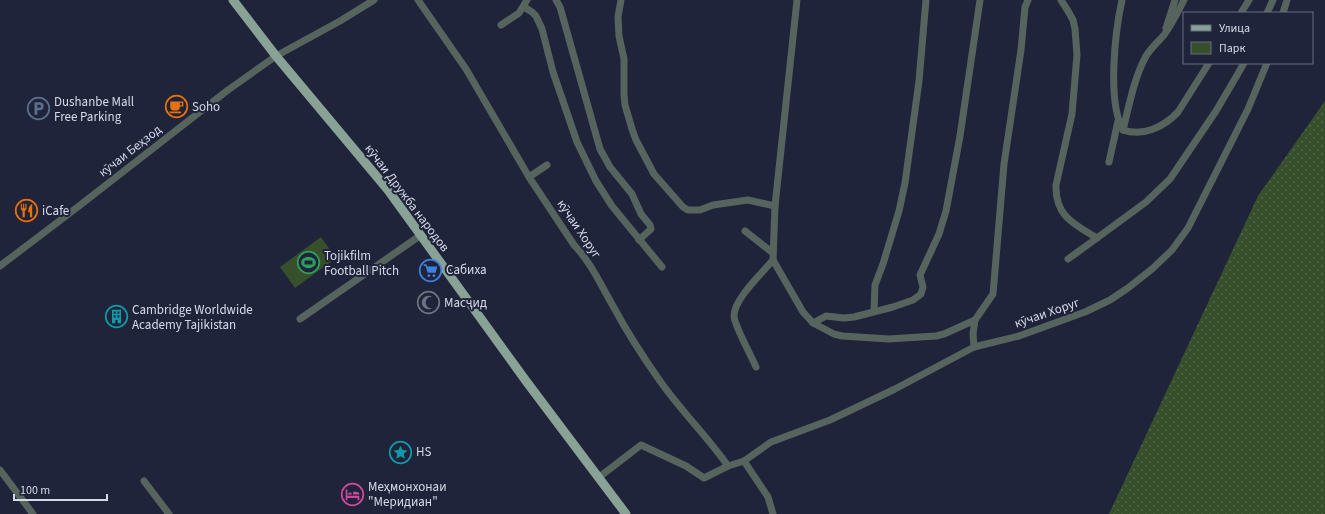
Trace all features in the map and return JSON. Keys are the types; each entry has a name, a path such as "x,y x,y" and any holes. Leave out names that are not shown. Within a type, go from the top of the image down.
{"main road":[{"name":"кӯчаи Дружба народов","path":"233,0 276,56 388,190 521,374 626,514"}],"street":[{"name":"кӯчаи Беҳзод","path":"0,266 228,90 276,56 340,21 374,0"},
{"name":"кӯчаи Хоруг","path":"418,0 466,69 529,177 597,278 623,325 660,382 716,449 728,466"},
{"path":"556,0 560,7 573,50 600,149 604,158 632,194 641,214 650,225 651,229 639,240"},
{"path":"621,0 618,17 619,36 624,59 625,105 636,140 654,174 683,207 688,210 700,210 713,205 748,200 775,206"},
{"path":"756,367 735,321 734,312 740,298 773,256 775,206 797,0"},
{"path":"874,311 875,285 899,211 905,183 919,81 926,0"},
{"path":"813,323 826,316 844,318 854,317 913,300 921,294 922,290 920,275 922,268 934,247 946,211 960,136 980,0"},
{"path":"974,346 973,334 975,320 993,294 1004,164 1021,50 1025,7 1028,0"},
{"path":"1061,0 1073,20 1077,55 1072,114 1056,185 1056,196 1059,205 1068,219 1097,238"},
{"path":"1122,0 1117,36 1115,92 1116,112 1118,121 1123,130 1136,133 1146,131 1160,126 1172,119 1208,64"},
{"path":"1163,35 1175,0"},
{"path":"1123,130 1138,76 1143,64 1154,44 1163,35 1173,21 1184,0"},
{"path":"1242,12 1249,0"},
{"path":"1267,12 1273,0"},
{"path":"1283,12 1287,0"},
{"path":"501,25 518,13 525,3 532,12 542,29 555,79 577,142 586,162 612,206 662,267"},
{"path":"1068,259 1146,202 1162,188 1170,179 1216,111 1243,64"},
{"name":"кӯчаи Хоруг","path":"598,478 642,446 686,466 704,478 728,466 744,461 771,442 830,420 924,375 974,346 1019,336 1086,312 1110,300 1152,270 1172,250 1188,228 1248,110 1267,64"},
{"path":"1109,162 1118,121"},
{"path":"529,177 547,165"},
{"path":"745,230 773,256 803,312 813,323 834,334 842,336 889,339 940,335 975,320"},
{"path":"300,318 421,235"},
{"path":"744,461 768,497 773,514"},
{"path":"0,470 33,514"},
{"path":"144,481 169,514"}],"green space":[{"path":"1325,101 1325,514 1109,514 1258,196"},
{"name":"Tojikfilm Football Pitch","path":"321,237 336,258 295,288 280,267"}],"place":[{"name":"Soho","path":"177,107"},
{"name":"Dushanbe Mall Free Parking","path":"39,109"},
{"name":"iCafe","path":"26,211"},
{"name":"Tojikfilm Football Pitch","path":"308,263"},
{"name":"Сабиха","path":"431,270"},
{"name":"Масҷид","path":"428,303"},
{"name":"Cambridge Worldwide Academy Tajikistan","path":"117,317"},
{"name":"HS","path":"400,452"},
{"name":"Меҳмонхонаи \"Меридиан\"","path":"353,494"}]}
